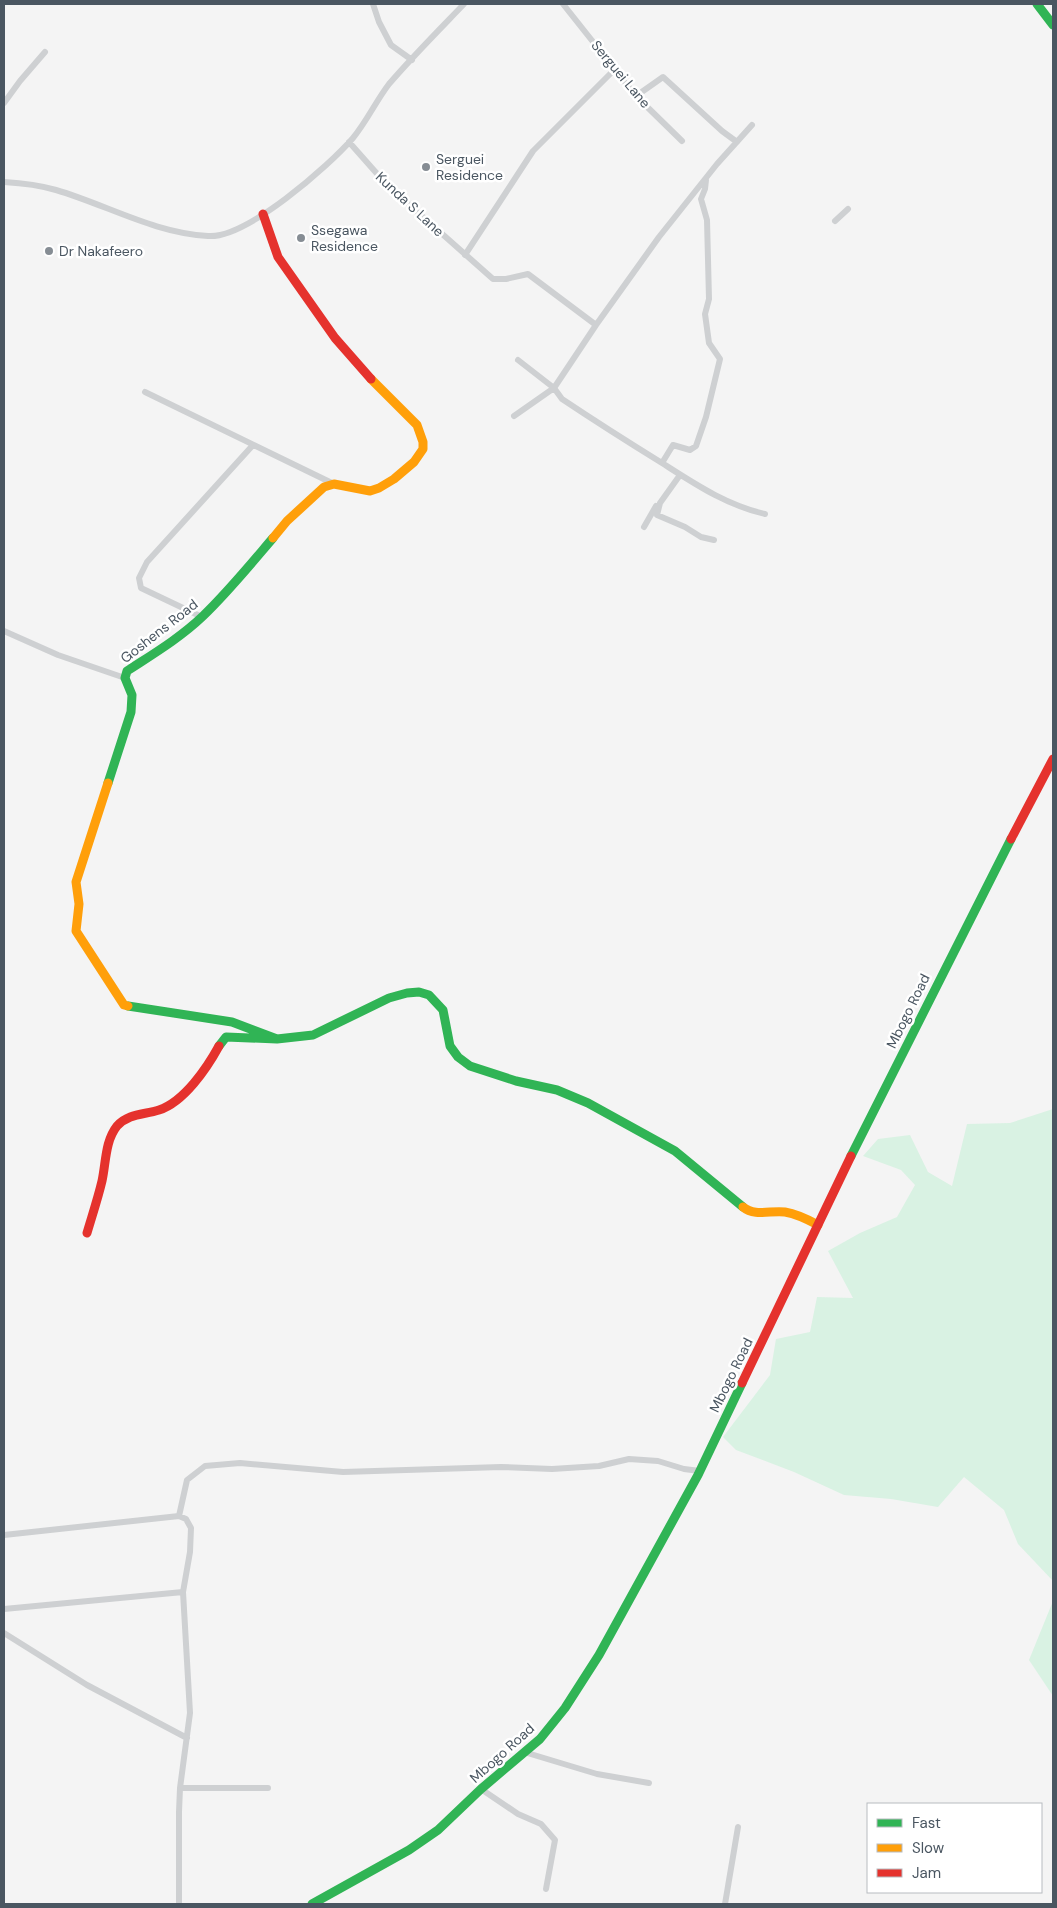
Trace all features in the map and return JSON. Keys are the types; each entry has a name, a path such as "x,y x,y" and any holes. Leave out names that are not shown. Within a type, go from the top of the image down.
{"street":[{"path":"373,4 379,22 391,45 412,60"},
{"path":"4,182 56,190 158,228 210,236 231,231 263,214 315,175 349,142 389,84 464,4"},
{"name":"Serguei Lane","path":"563,4 636,96 682,141"},
{"path":"1037,4 1053,25"},
{"path":"4,104 20,81 45,52"},
{"path":"465,255 533,150 615,69"},
{"path":"636,96 663,77 715,125 737,142"},
{"path":"514,416 554,388 659,237 706,178 752,125"},
{"name":"Kunda S Lane","path":"349,142 387,185 493,279 506,279 528,274 596,325"},
{"path":"662,463 673,445 690,450 696,446 706,417 720,359 709,343 705,314 709,299 707,220 701,199 705,189 706,178"},
{"path":"835,221 848,209"},
{"path":"145,392 334,484 370,491 388,484 418,457 423,449 423,442 417,425 355,362 308,300 278,256 263,214"},
{"path":"518,360 554,388 562,399 680,475 724,500 748,510 764,514"},
{"path":"202,617 142,588 139,578 147,562 253,445"},
{"path":"644,527 658,502 674,482 671,468"},
{"path":"680,475 660,503 657,515 701,537 714,540"},
{"name":"Goshens Road","path":"277,1039 232,1022 124,1005 76,931 79,904 76,882 131,712 132,695 125,678 127,672 179,636 202,617 243,574 287,521 324,487 334,484"},
{"path":"4,631 58,655 125,678"},
{"name":"Mbogo Road","path":"315,1904 410,1850 438,1830 481,1789 540,1740 599,1655 700,1471 818,1225 955,948 1053,758"},
{"path":"87,1233 102,1181 109,1140 117,1126 129,1116 159,1110 171,1105 207,1068 217,1047 226,1037 277,1039 313,1035 389,998 406,993 419,992 428,995 443,1010 450,1046 458,1057 470,1066 557,1090 588,1103 675,1151 747,1210 756,1213 771,1211 795,1213 818,1225"},
{"path":"179,1516 187,1480 205,1466 240,1463 343,1472 502,1466 552,1468 599,1466 629,1459 658,1461 684,1469 700,1471"},
{"path":"4,1535 179,1516 186,1519 191,1528 190,1552 183,1592 190,1713 180,1788 179,1904"},
{"path":"4,1609 183,1592"},
{"path":"4,1633 87,1685 187,1738"},
{"path":"524,1752 597,1774 650,1783"},
{"path":"180,1788 268,1788"},
{"path":"481,1789 518,1814 541,1824 556,1840 546,1889"},
{"path":"725,1904 738,1826"}],"green space":[{"path":"1053,1109 1053,1581 1018,1544 1004,1510 964,1477 938,1507 891,1499 844,1495 794,1472 736,1450 723,1437 770,1375 776,1339 810,1332 817,1297 853,1298 828,1251 860,1233 897,1217 915,1185 901,1170 863,1156 878,1139 910,1135 928,1172 952,1186 967,1124 1010,1123"},
{"path":"1053,1601 1053,1696 1029,1660"}],"traffic: fast":[{"path":"1037,4 1053,25"},
{"path":"108,783 131,712 132,695 125,678 127,671 176,639 203,616 273,538"},
{"path":"851,1156 1011,839"},
{"path":"219,1046 226,1037 277,1039 313,1035 389,998 419,992 429,995 443,1010 450,1046 458,1057 470,1066 516,1081 557,1090 588,1103 675,1151 743,1207"},
{"path":"128,1006 232,1022 277,1039"},
{"path":"312,1904 409,1850 438,1830 481,1789 540,1739 565,1708 599,1655 698,1475 742,1383"}],"traffic: slow":[{"path":"273,538 287,521 324,487 334,484 370,491 379,488 394,479 414,462 423,449 423,442 417,425 371,379"},
{"path":"108,783 76,882 79,904 76,931 124,1005 128,1006"},
{"path":"743,1207 753,1212 789,1213 818,1225"}],"traffic: jam":[{"path":"263,214 278,257 335,338 371,379"},
{"path":"1011,839 1053,759"},
{"path":"87,1233 102,1181 108,1145 117,1126 127,1119 159,1110 177,1100 194,1083 219,1046"},
{"path":"742,1383 851,1156"}],"place":[{"name":"Serguei Residence","path":"426,167"},
{"name":"Ssegawa Residence","path":"301,238"},
{"name":"Dr Nakafeero","path":"49,251"}]}
